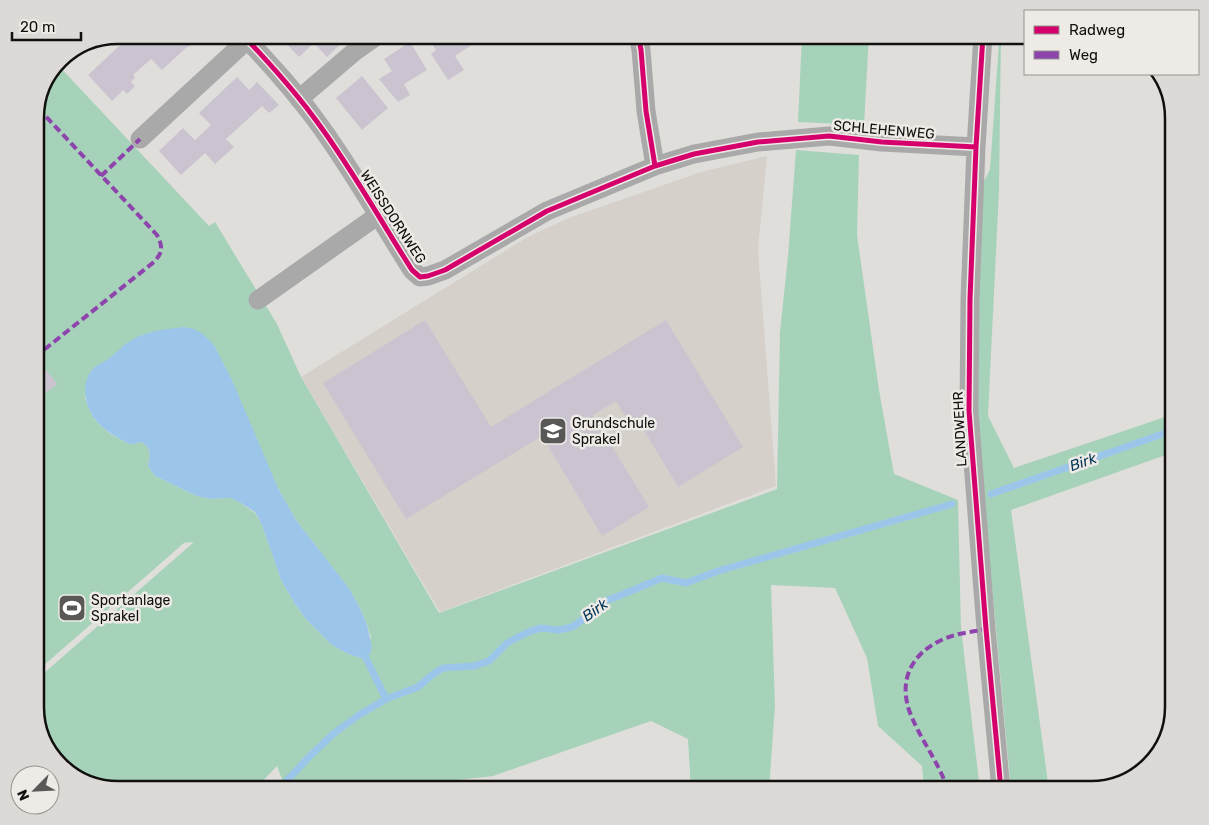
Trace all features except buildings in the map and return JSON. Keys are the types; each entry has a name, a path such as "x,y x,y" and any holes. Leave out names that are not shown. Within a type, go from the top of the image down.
{"street":[{"name":"WEISSDORNWEG","path":"140,139 238,44"},
{"name":"WEISSDORNWEG","path":"251,44 314,118 339,153 412,270 420,277 445,270 548,211 655,166"},
{"path":"299,99 365,44"},
{"path":"640,44 646,111 655,166"},
{"name":"LANDWEHR","path":"982,44 970,299 969,411 1000,781"},
{"name":"SCHLEHENWEG","path":"655,166 694,154 758,142 829,136 882,142 976,147"},
{"name":"WEISSDORNWEG","path":"258,300 377,216"}],"shaded area":[{"name":"Grundschule Sprakel","path":"767,156 758,250 776,486 440,612 301,377 526,238 566,219 701,172"}],"green space":[{"path":"802,44 868,44 864,125 798,122"},
{"path":"999,44 1001,44 999,190 988,416 1014,468 1165,417 1165,455 1011,510 1048,781 1010,781 978,438 980,187 990,169"},
{"path":"62,69 209,226 215,222 277,324 301,377 439,613 777,489 780,332 796,150 859,155 857,235 879,390 894,474 958,500 961,628 979,781 923,781 922,766 878,726 867,658 835,588 771,585 775,706 770,781 690,781 688,739 651,721 493,776 449,781 283,781 277,766 263,781 108,781 85,774 62,756 49,736 44,712 44,673 194,542 184,543 44,665 44,113 46,98 51,85","holes":["117,352 278,488 296,520 350,590 360,608 371,638 360,658 332,645 305,618 281,580 262,525 255,513 231,498 210,499 197,496 155,476 148,466 149,449 145,444 141,442 129,444 109,433 95,420 85,398 95,367"]}],"water":[{"path":"184,327 194,329 203,334 214,345 232,380 278,488 296,520 350,590 360,608 367,625 372,647 370,654 366,658 346,653 332,645 305,618 281,580 262,525 255,512 231,498 210,499 197,496 155,476 148,466 150,455 149,449 145,444 141,442 129,444 106,430 90,412 85,388 86,380 95,367 141,335"}],"waterway":[{"name":"Birk","path":"991,494 1165,433"},
{"name":"Birk","path":"286,781 333,734 359,715 386,699 418,687 443,668 474,666 489,661 507,643 526,633 540,628 559,630 572,627 585,618 600,603 662,578 686,583 718,571 952,504"},
{"path":"366,658 386,699"}],"marked path":[{"path":"44,114 157,235 161,249 154,262 44,350"},
{"path":"101,176 140,139"},
{"path":"944,781 909,710 906,696 906,683 909,671 923,651 934,644 959,634 986,629"}],"cycle path":[{"path":"251,44 289,86 315,119 353,175 412,270 420,277 445,270 547,211 655,166"},
{"path":"640,44 646,111 655,166 694,154 758,142 829,136 882,142 976,147"},
{"path":"982,44 970,299 969,411 1000,781"}],"place":[{"name":"Grundschule Sprakel","path":"553,431"},
{"name":"Sportanlage Sprakel","path":"72,608"}]}
